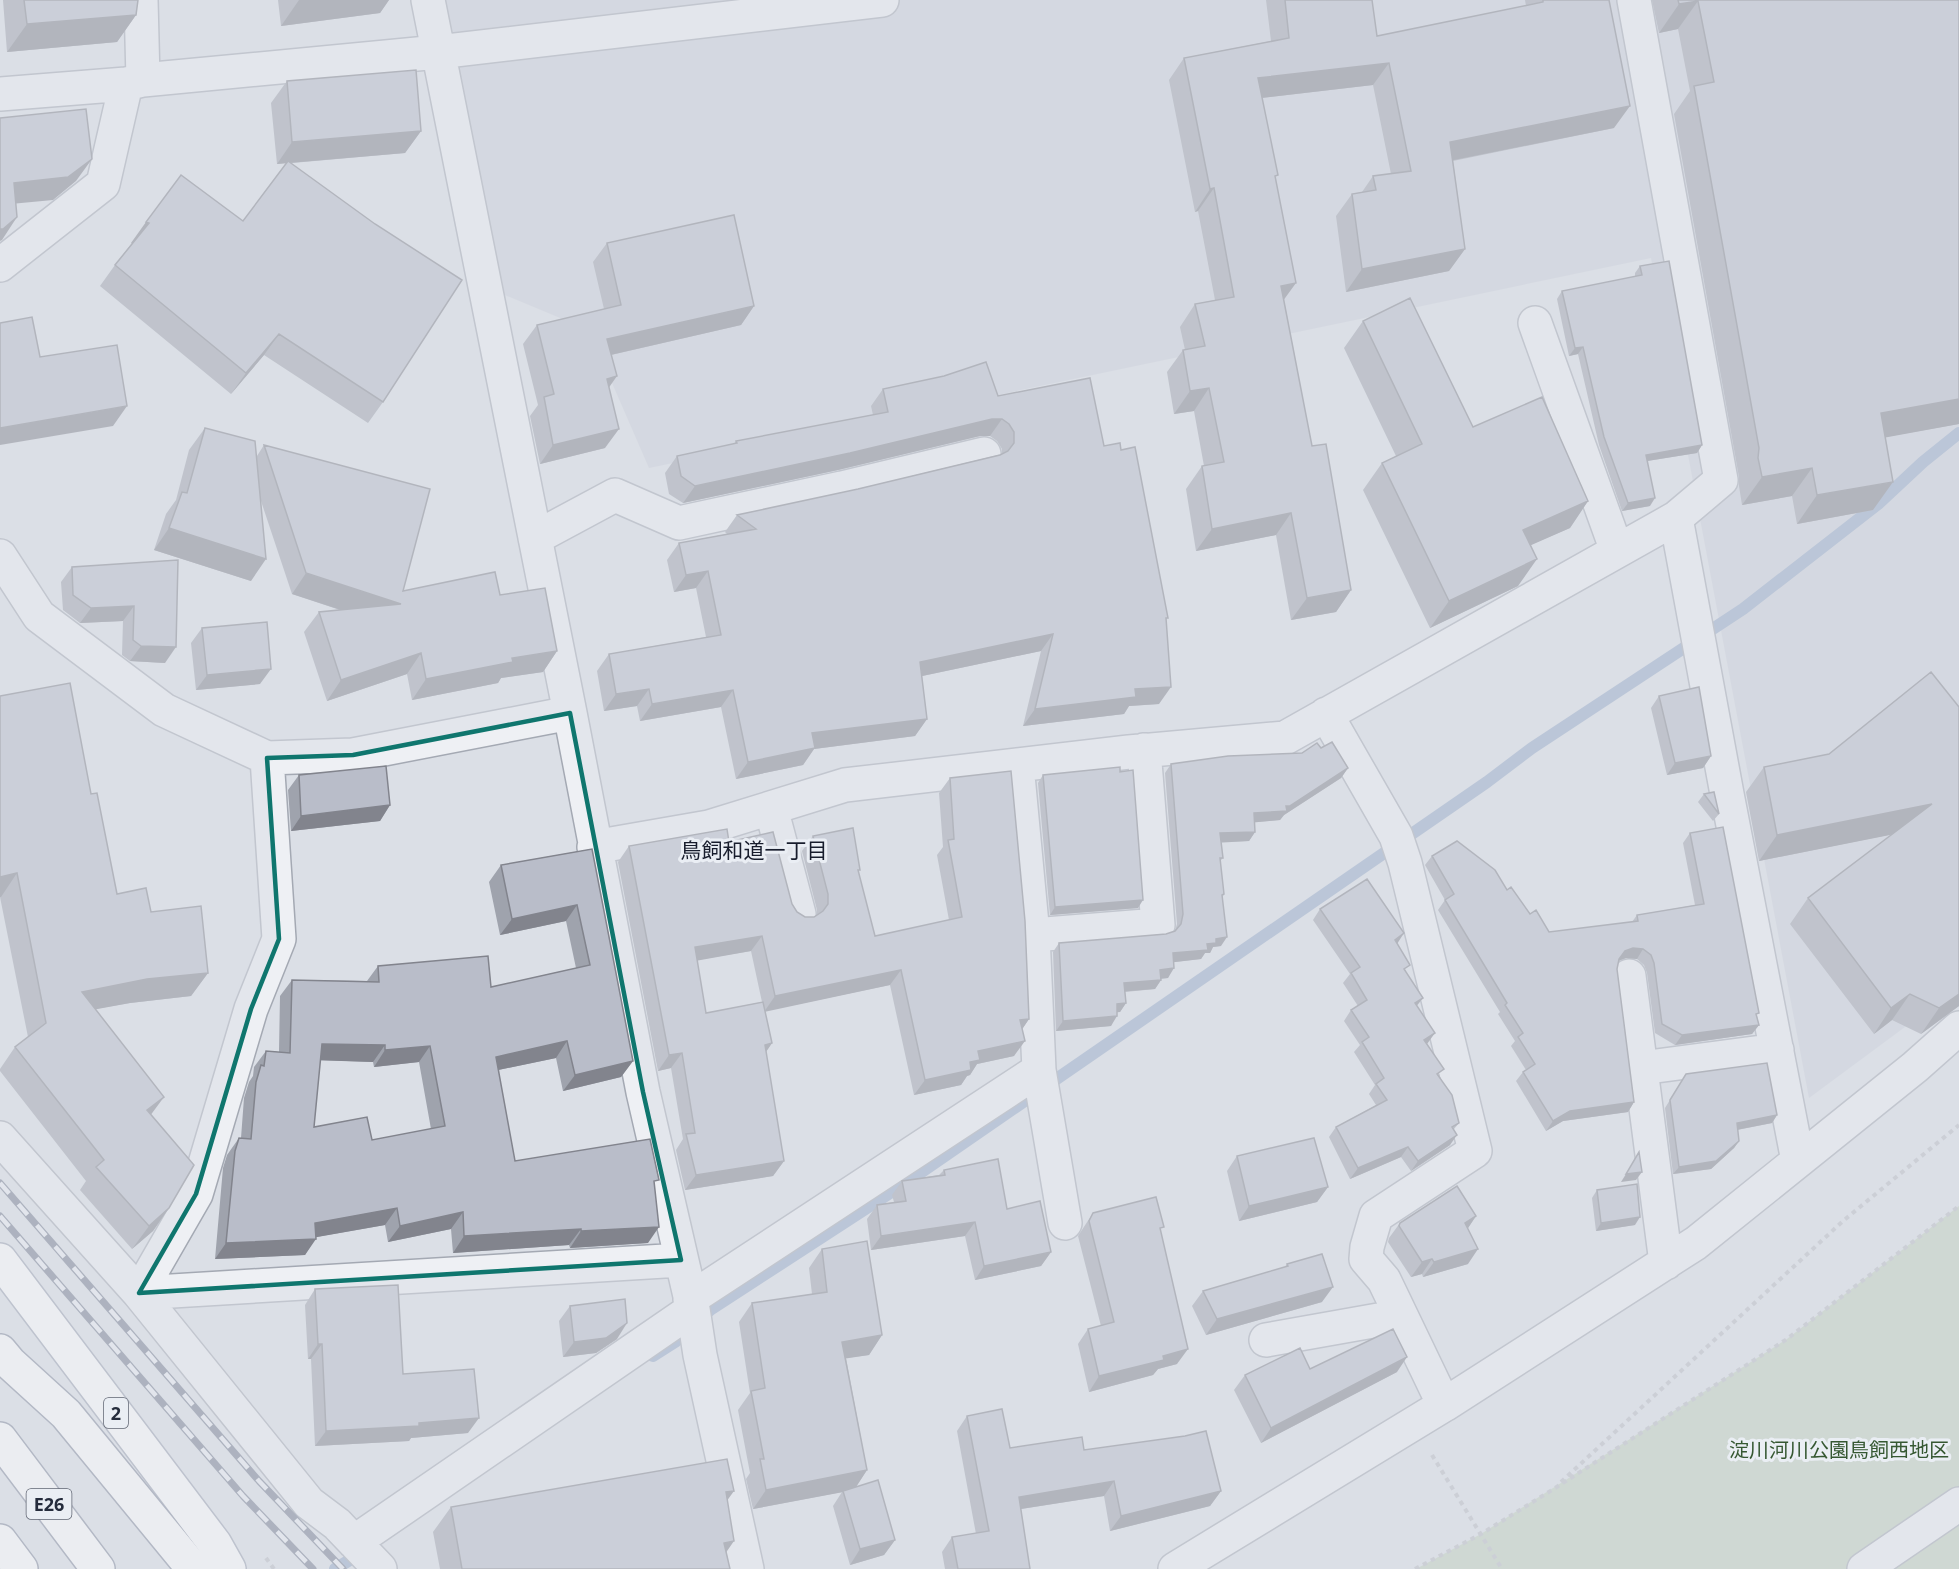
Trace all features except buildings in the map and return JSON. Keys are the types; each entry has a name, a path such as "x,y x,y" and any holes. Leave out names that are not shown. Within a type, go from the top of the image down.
{"main road":[{"name":"2","path":"0,1260 215,1544 230,1569"},
{"path":"0,1351 66,1414 186,1560 196,1569"},
{"name":"E26","path":"0,1439 98,1569"},
{"path":"0,1541 21,1569"}],"street":[{"path":"0,265 103,184 134,82 141,0"},
{"path":"428,0 643,1092 692,1304 700,1355 747,1569"},
{"path":"0,94 438,52 849,2 882,0"},
{"path":"594,847 709,827 845,785 1144,750 1285,738 1676,518 1721,480 1634,0"},
{"path":"1535,323 1617,551"},
{"path":"535,538 615,495 679,523 842,488 984,454"},
{"path":"1676,518 1798,1161"},
{"path":"0,556 39,616 164,710 267,758 353,755 570,713"},
{"path":"1326,714 1401,849 1475,1151 1376,1216 1367,1247 1366,1259 1384,1280 1444,1405"},
{"path":"1033,935 1158,925 1144,750"},
{"path":"138,1293 196,1194 250,1009 279,939 267,758"},
{"path":"1017,765 1033,935 1041,1085 1065,1223"},
{"path":"771,808 798,914"},
{"path":"1629,976 1666,1263"},
{"path":"1175,1569 1444,1405 1696,1243 1959,1028"},
{"path":"1641,1068 1777,1050"},
{"path":"346,1533 692,1304 1041,1085"},
{"path":"0,1138 138,1293 309,1503 346,1533 380,1569"},
{"path":"138,1293 681,1260"},
{"path":"1266,1340 1401,1316"},
{"path":"1864,1569 1959,1504"}],"path":[{"path":"1552,1490 1843,1221 1959,1125"},
{"path":"1415,1569 1481,1534 1787,1339 1959,1206"},
{"path":"1413,1424 1502,1569"}],"highlighted area":[{"path":"570,713 643,1092 681,1260 139,1293 196,1194 251,1009 279,939 267,758 353,755"}],"shaded area":[{"path":"442,0 1959,0 1959,987 1809,1098 1651,258 649,468 589,330 500,293"}],"green space":[{"name":"淀川河川公園鳥飼西地区","path":"1959,1206 1959,1569 1416,1569 1481,1534 1787,1339"}],"waterway":[{"path":"653,1356 675,1342 710,1310 910,1180 1487,782 1532,748 1743,609 1878,504 1923,462 1959,433"},
{"path":"335,1569 363,1552"}],"railway":[{"path":"0,1183 259,1481 343,1569"},
{"path":"0,1216 243,1496 313,1569"}],"district":[{"name":"鳥飼和道一丁目","path":"754,850"}]}
